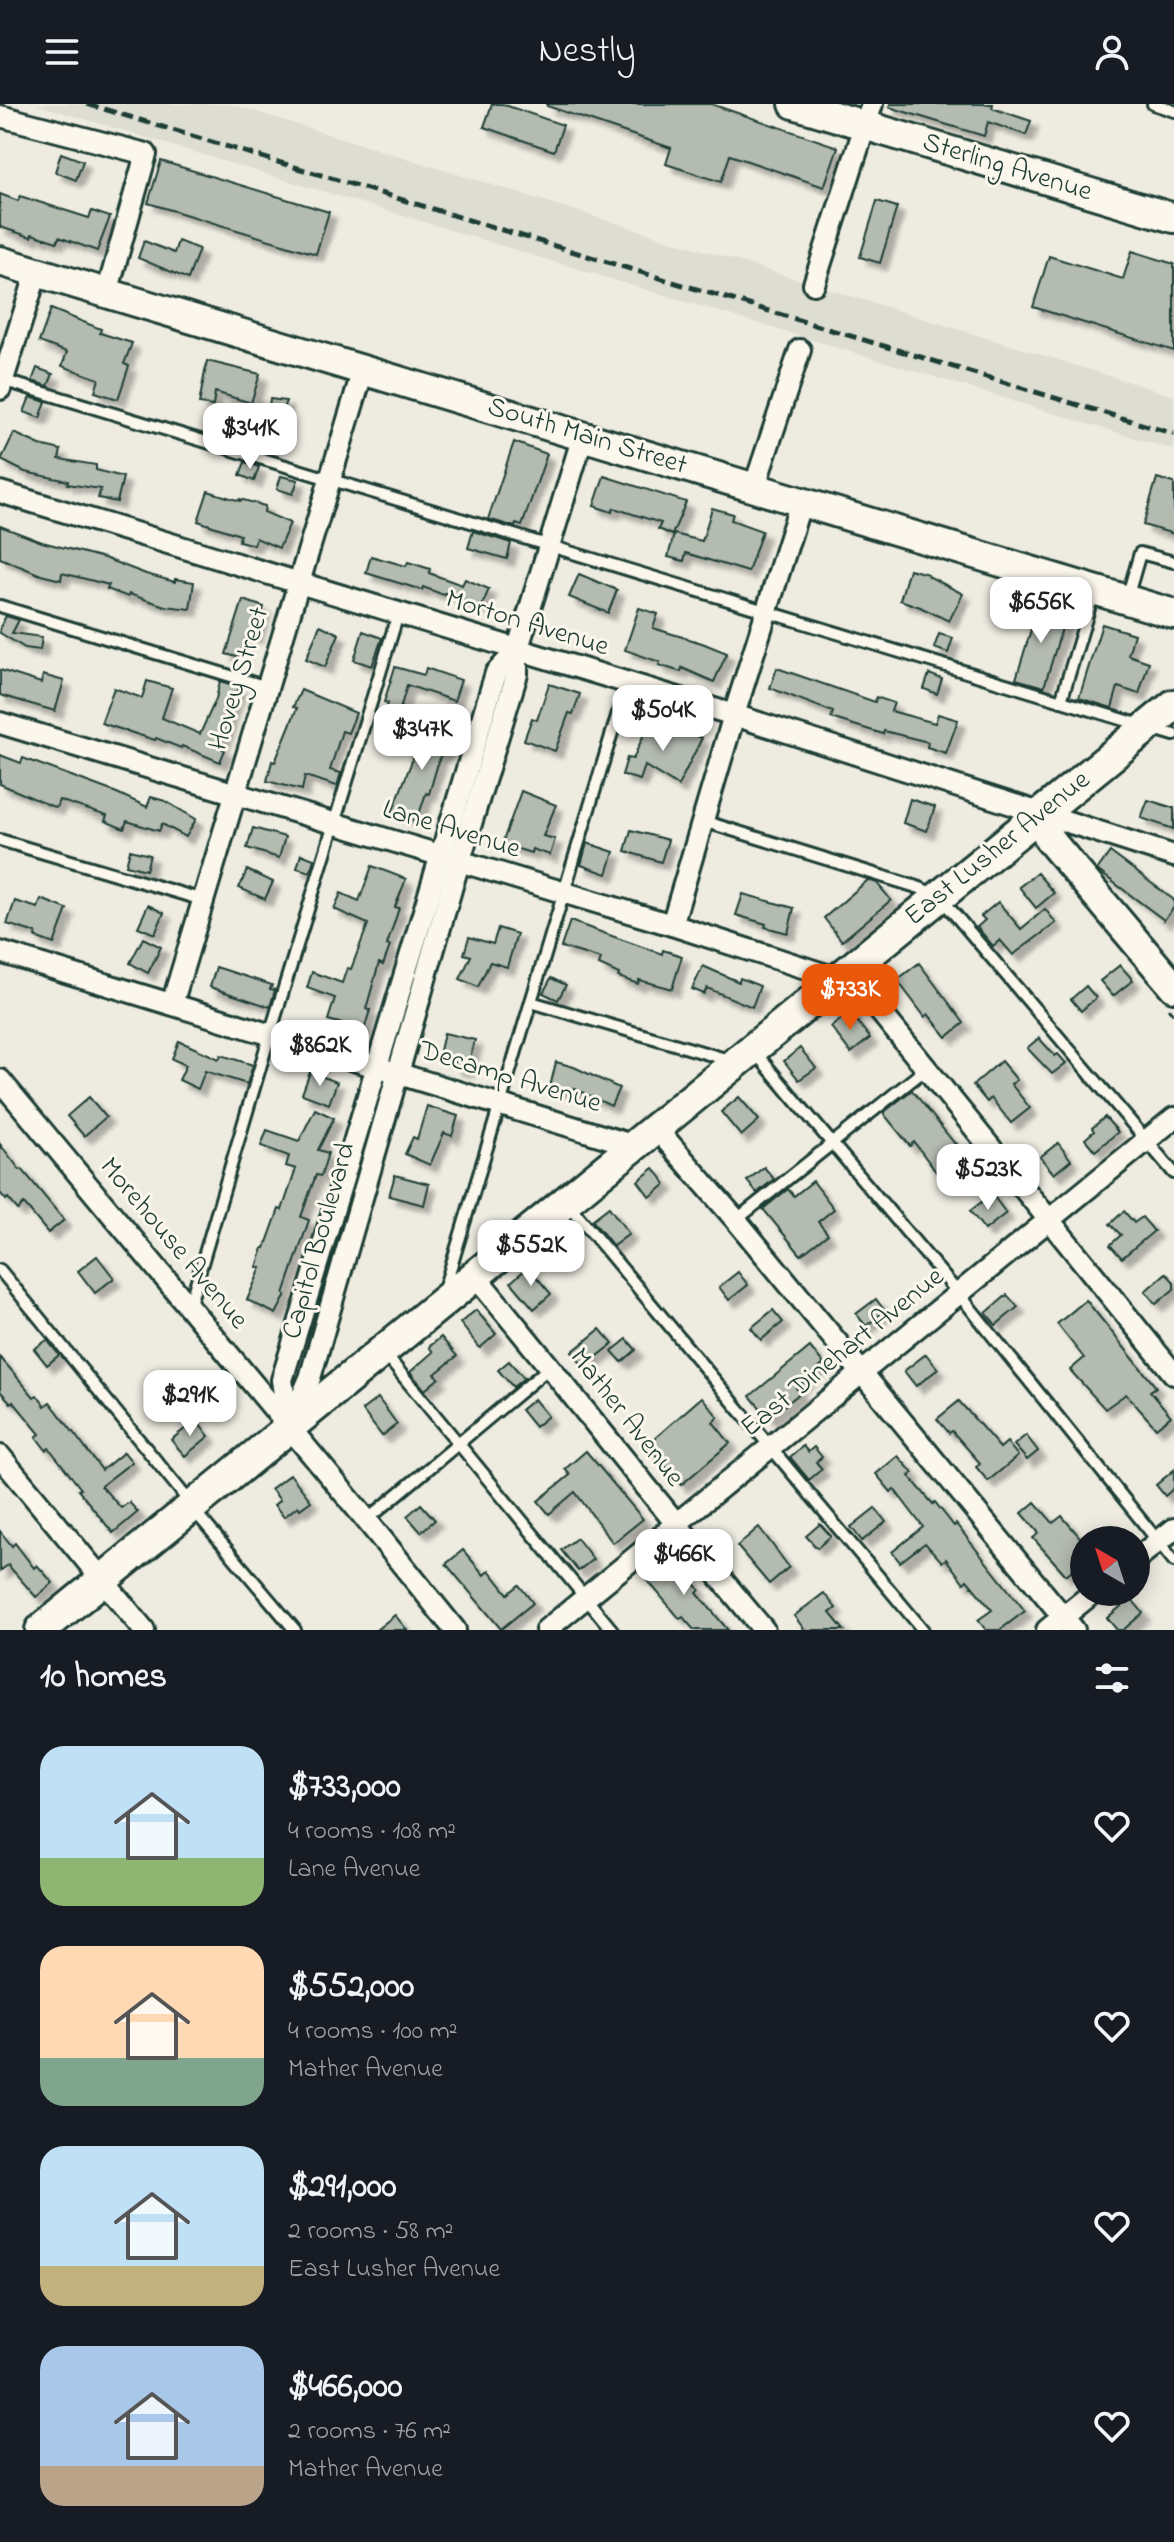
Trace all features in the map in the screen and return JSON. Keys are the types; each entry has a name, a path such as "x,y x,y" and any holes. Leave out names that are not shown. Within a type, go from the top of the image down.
{"main road":[{"name":"Sterling Avenue","path":"794,104 868,115 1174,218"},
{"name":"South Main Street","path":"0,261 1174,614"},
{"name":"East Lusher Avenue","path":"41,1630 1040,814 1160,731 1174,705"},
{"path":"1040,814 1049,839 1172,982"}],"street":[{"path":"814,284 868,115"},
{"path":"0,116 146,154 107,293"},
{"path":"1,383 37,272"},
{"path":"754,488 800,350"},
{"name":"Hovey Street","path":"172,1004 363,370"},
{"name":"Capitol Boulevard","path":"289,1428 282,1380 377,1067 517,674 517,651 583,436"},
{"name":"Morton Avenue","path":"0,492 734,715 1174,856"},
{"path":"672,925 801,502"},
{"name":"Lane Avenue","path":"0,723 843,975"},
{"name":"Capitol Boulevard","path":"289,1428 310,1378 397,1073 450,859"},
{"name":"Decamp Avenue","path":"0,952 500,1104 646,1137"},
{"path":"843,975 927,1068 1174,1374"},
{"name":"Morehouse Avenue","path":"0,1080 455,1630"},
{"name":"East Dinehart Avenue","path":"546,1630 1174,1118"},
{"path":"646,1137 736,1220 1069,1623"},
{"name":"Mather Avenue","path":"476,1277 675,1525 764,1630"},
{"path":"0,1456 144,1630"},
{"path":"1150,1548 1166,1535"},
{"path":"1047,1630 1069,1623 1083,1606"}],"lane":[{"path":"1153,104 1174,111"},
{"path":"1,383 1160,731"},
{"path":"1126,600 1140,553 1174,562"},
{"path":"1061,701 1094,590"},
{"path":"0,606 267,687"},
{"path":"189,1307 398,614"},
{"path":"438,1307 627,683"},
{"path":"703,821 920,888 940,897 1174,1173"},
{"path":"0,840 203,900"},
{"path":"531,1002 745,1056 833,1143 1166,1535 1174,1561"},
{"path":"736,1220 927,1068"},
{"path":"567,1202 923,1630"},
{"path":"0,1270 295,1630"},
{"path":"383,1352 612,1630"},
{"path":"367,1520 550,1367"}],"shaded area":[{"path":"35,104 231,104 1174,396 1174,450"}],"building":[{"path":"492,104 502,104 563,125 554,151 484,127"},
{"path":"547,104 711,104 838,147 824,187 730,155 721,182 666,164 671,148"},
{"path":"890,104 993,104 992,108 1031,121 1026,135 988,122 984,136 889,107"},
{"path":"61,153 83,161 76,180 55,172"},
{"path":"161,161 329,212 316,254 148,203"},
{"path":"0,194 18,201 20,196 89,218 92,211 110,217 97,251 59,237 57,242 0,227"},
{"path":"877,201 897,207 880,263 860,257"},
{"path":"144,241 174,253 178,241 199,249 188,279 138,258"},
{"path":"1132,251 1174,264 1174,351 1033,307 1049,256 1123,279"},
{"path":"51,309 101,329 100,333 132,343 124,364 129,366 118,399 95,392 99,379 62,366 67,352 39,342"},
{"path":"207,361 260,374 251,403 215,392 213,406 199,404"},
{"path":"37,368 53,374 48,386 32,381"},
{"path":"30,397 46,402 40,418 24,412"},
{"path":"270,399 286,401 278,421 267,419"},
{"path":"14,433 40,445 61,450 59,459 96,465 96,470 123,477 117,502 98,498 101,489 67,484 68,481 25,472 1,460"},
{"path":"514,442 547,454 522,526 516,524 515,527 488,519"},
{"path":"245,462 259,467 254,481 240,475"},
{"path":"281,476 298,480 293,494 277,489"},
{"path":"604,476 686,502 672,535 658,529 661,523 614,508 612,512 594,506"},
{"path":"1157,478 1174,483 1174,534 1143,525"},
{"path":"208,491 265,506 264,512 290,523 279,548 256,538 254,545 239,541 240,535 198,521"},
{"path":"712,508 733,514 731,520 762,531 748,572 686,553 684,561 668,557 674,534 702,541"},
{"path":"0,526 146,574 175,582 175,579 194,582 190,609 165,606 129,594 128,597 107,589 109,585 62,573 61,580 41,575 0,558"},
{"path":"473,531 511,543 507,559 468,548"},
{"path":"371,556 406,566 408,562 462,585 465,579 489,589 481,608 445,593 423,587 422,590 366,573"},
{"path":"909,569 928,574 963,594 949,621 900,600"},
{"path":"579,574 617,590 608,613 569,597"},
{"path":"243,600 264,607 255,636 247,634 240,658 226,654"},
{"path":"1039,603 1067,612 1044,687 1016,679"},
{"path":"639,608 658,614 653,628 727,653 714,682 682,668 681,672 659,665 660,662 625,650"},
{"path":"6,616 19,620 12,633 42,637 40,650 25,648 0,633"},
{"path":"1102,624 1134,634 1128,655 1149,662 1139,694 1118,687 1112,708 1079,698"},
{"path":"320,625 339,634 325,667 306,659"},
{"path":"363,631 382,638 372,666 354,660"},
{"path":"939,634 953,638 948,653 934,648"},
{"path":"395,667 424,675 426,668 461,680 454,701 407,685 399,713 403,714 395,738 378,732"},
{"path":"777,668 875,702 876,697 894,703 891,711 935,723 938,714 958,720 946,753 927,747 928,742 884,731 883,734 831,718 833,712 770,688"},
{"path":"0,670 41,683 43,675 64,681 55,711 0,695"},
{"path":"929,674 942,679 937,694 924,689"},
{"path":"147,681 172,688 162,718 200,734 216,699 220,681 239,687 219,747 225,750 220,762 182,746 101,723 114,688 142,698"},
{"path":"549,684 580,694 573,714 569,713 555,751 524,740 532,718 537,720"},
{"path":"301,690 356,713 348,733 342,731 330,770 341,773 337,786 305,776 302,790 267,781 272,761 275,762 297,708 293,707"},
{"path":"649,723 664,730 667,723 702,738 678,786 645,766 640,780 622,775 627,758 633,759"},
{"path":"426,724 453,734 445,754 441,753 417,821 392,813"},
{"path":"0,755 21,763 23,758 147,807 151,797 165,801 196,819 186,837 162,824 159,831 127,821 124,829 105,821 107,816 59,800 56,808 0,784"},
{"path":"521,791 556,805 543,836 555,839 550,855 502,844"},
{"path":"910,799 935,807 927,831 903,823"},
{"path":"1148,800 1174,808 1174,829 1141,818"},
{"path":"253,828 285,837 279,858 247,848"},
{"path":"631,830 668,840 661,862 625,851"},
{"path":"587,843 614,852 607,874 581,865"},
{"path":"130,850 150,855 146,870 126,865"},
{"path":"1110,852 1174,900 1174,907 1164,920 1097,870"},
{"path":"301,854 314,859 310,872 297,868"},
{"path":"372,866 406,879 395,907 399,908 387,945 390,946 383,965 379,963 366,1009 370,1010 364,1030 328,1020 335,998 307,988 312,972 342,983 347,968 351,969 368,924 334,909 341,893 359,901"},
{"path":"247,870 273,882 265,899 239,888"},
{"path":"1037,873 1054,893 1036,908 1019,887"},
{"path":"868,880 877,883 891,900 842,941 824,918"},
{"path":"743,894 794,908 788,933 736,915"},
{"path":"41,899 67,909 54,944 35,937 36,933 7,924 15,901 38,908"},
{"path":"998,902 1021,929 1045,909 1056,923 1013,955 1000,940 993,946 977,927 985,920 981,916"},
{"path":"148,905 164,913 155,934 138,927"},
{"path":"570,921 662,954 663,950 682,956 672,989 639,980 638,984 618,977 619,974 599,965 601,959 561,947"},
{"path":"498,928 517,934 507,967 490,962 478,987 460,979 471,956 464,954 469,937 493,944"},
{"path":"143,938 161,947 148,973 130,963"},
{"path":"919,963 964,1023 947,1037 928,1014 925,1017 897,980"},
{"path":"1120,965 1133,980 1113,996 1100,981"},
{"path":"703,966 739,982 740,978 760,986 752,1007 707,988 704,994 692,989"},
{"path":"216,967 272,985 270,989 275,990 270,1007 210,987"},
{"path":"551,978 566,985 558,1000 543,993"},
{"path":"1086,986 1096,998 1081,1011 1071,999"},
{"path":"850,1012 870,1038 851,1053 831,1027"},
{"path":"444,1033 475,1040 467,1070 454,1067 456,1059 439,1055"},
{"path":"1039,1038 1066,1063 1052,1074 1027,1048"},
{"path":"179,1041 219,1059 221,1055 253,1065 247,1084 205,1071 198,1089 179,1080 186,1065 172,1059"},
{"path":"800,1048 816,1068 799,1080 784,1061"},
{"path":"1001,1061 1017,1080 1011,1084 1030,1108 1011,1123 991,1098 987,1102 973,1085"},
{"path":"556,1062 619,1088 611,1106 573,1088 572,1093 550,1087"},
{"path":"310,1072 337,1082 329,1104 302,1094"},
{"path":"912,1090 968,1157 942,1180 914,1142 910,1146 883,1113"},
{"path":"89,1097 106,1117 84,1136 67,1116"},
{"path":"739,1097 759,1120 741,1136 721,1112"},
{"path":"427,1106 458,1116 452,1136 444,1133 430,1165 405,1154 413,1137 417,1139"},
{"path":"315,1109 334,1118 318,1150 328,1153 321,1176 316,1175 301,1217 309,1220 286,1295 276,1314 247,1300 261,1268 257,1267 263,1248 279,1209 282,1210 296,1169 286,1166 289,1156 261,1146 267,1130 299,1141"},
{"path":"1105,1117 1118,1132 1095,1151 1085,1139"},
{"path":"1058,1143 1071,1160 1054,1174 1040,1157"},
{"path":"0,1144 64,1220 48,1233 24,1204 18,1210 0,1193"},
{"path":"764,1167 774,1179 757,1193 747,1181"},
{"path":"654,1168 666,1184 650,1197 638,1181"},
{"path":"395,1175 429,1184 424,1205 389,1196"},
{"path":"813,1181 834,1209 818,1222 828,1234 801,1255 763,1209 788,1189 794,1196"},
{"path":"992,1194 1006,1213 985,1230 970,1211"},
{"path":"609,1207 629,1234 613,1246 592,1220"},
{"path":"1124,1211 1134,1223 1142,1217 1154,1231 1122,1258 1110,1245 1121,1235 1110,1224"},
{"path":"97,1256 114,1278 95,1293 78,1271"},
{"path":"528,1267 551,1294 534,1309 511,1282"},
{"path":"738,1272 748,1285 729,1300 719,1287"},
{"path":"1166,1273 1174,1282 1174,1289 1156,1304 1145,1291"},
{"path":"1007,1295 1018,1307 996,1325 986,1313"},
{"path":"876,1299 885,1311 866,1326 856,1314"},
{"path":"1086,1300 1156,1387 1150,1391 1171,1416 1156,1428 1126,1394 1105,1409 1070,1370 1084,1358 1057,1324"},
{"path":"476,1310 496,1334 480,1348 460,1323"},
{"path":"773,1310 783,1322 761,1340 751,1328"},
{"path":"600,1329 613,1344 584,1367 572,1352"},
{"path":"441,1337 457,1356 435,1374 439,1378 425,1390 410,1372 433,1352 429,1347"},
{"path":"627,1339 636,1350 622,1362 612,1351"},
{"path":"47,1340 59,1355 47,1365 34,1349"},
{"path":"810,1347 824,1364 796,1388 800,1393 769,1418 750,1396"},
{"path":"926,1354 938,1369 916,1386 904,1371"},
{"path":"0,1357 34,1397 37,1395 45,1406 50,1402 102,1470 124,1452 132,1462 101,1486 121,1508 129,1502 138,1512 113,1533 49,1448 46,1450 36,1437 40,1434 13,1401 11,1403 0,1391"},
{"path":"509,1361 524,1378 513,1387 498,1370"},
{"path":"702,1397 718,1417 713,1422 730,1443 681,1485 647,1445"},
{"path":"378,1398 397,1424 382,1436 362,1410"},
{"path":"534,1399 548,1416 535,1427 521,1410"},
{"path":"959,1401 1000,1448 1007,1442 1018,1456 988,1481 976,1467 980,1463 937,1419"},
{"path":"196,1420 209,1436 185,1456 171,1440"},
{"path":"1026,1435 1038,1451 1027,1460 1014,1445"},
{"path":"803,1446 808,1452 814,1447 822,1457 816,1462 822,1469 809,1480 790,1457"},
{"path":"586,1451 643,1519 613,1543 575,1492 549,1514 538,1501 570,1475 565,1469"},
{"path":"898,1456 913,1473 909,1476 954,1526 956,1524 1025,1611 1000,1630 986,1630 978,1620 992,1610 967,1580 964,1583 946,1559 942,1562 925,1543 900,1562 892,1552 923,1527 894,1489 891,1492 876,1474"},
{"path":"1174,1470 1174,1488 1165,1496 1156,1485"},
{"path":"290,1474 311,1501 284,1517 274,1505 280,1500 271,1489"},
{"path":"1035,1502 1053,1523 1062,1516 1070,1526 1070,1572 1066,1575 1033,1538 1039,1533 1022,1513"},
{"path":"421,1504 435,1520 421,1532 407,1516"},
{"path":"875,1508 886,1522 862,1541 851,1527"},
{"path":"820,1524 831,1536 817,1548 806,1536"},
{"path":"759,1527 789,1567 769,1584 737,1546"},
{"path":"0,1531 12,1546 15,1543 34,1568 37,1565 53,1583 36,1597 8,1565 0,1571"},
{"path":"577,1538 593,1559 578,1571 561,1550"},
{"path":"463,1550 484,1575 489,1570 508,1594 519,1585 533,1603 501,1629 446,1564"},
{"path":"674,1558 700,1590 697,1593 728,1630 694,1630 683,1617 680,1619 647,1580"},
{"path":"824,1593 836,1608 830,1613 844,1630 805,1630 794,1616"},
{"path":"1121,1606 1137,1606 1143,1613 1123,1630 1117,1630 1107,1618"},
{"path":"395,1615 407,1630 376,1630"}],"railway":[{"path":"87,104 1174,434"}]}
